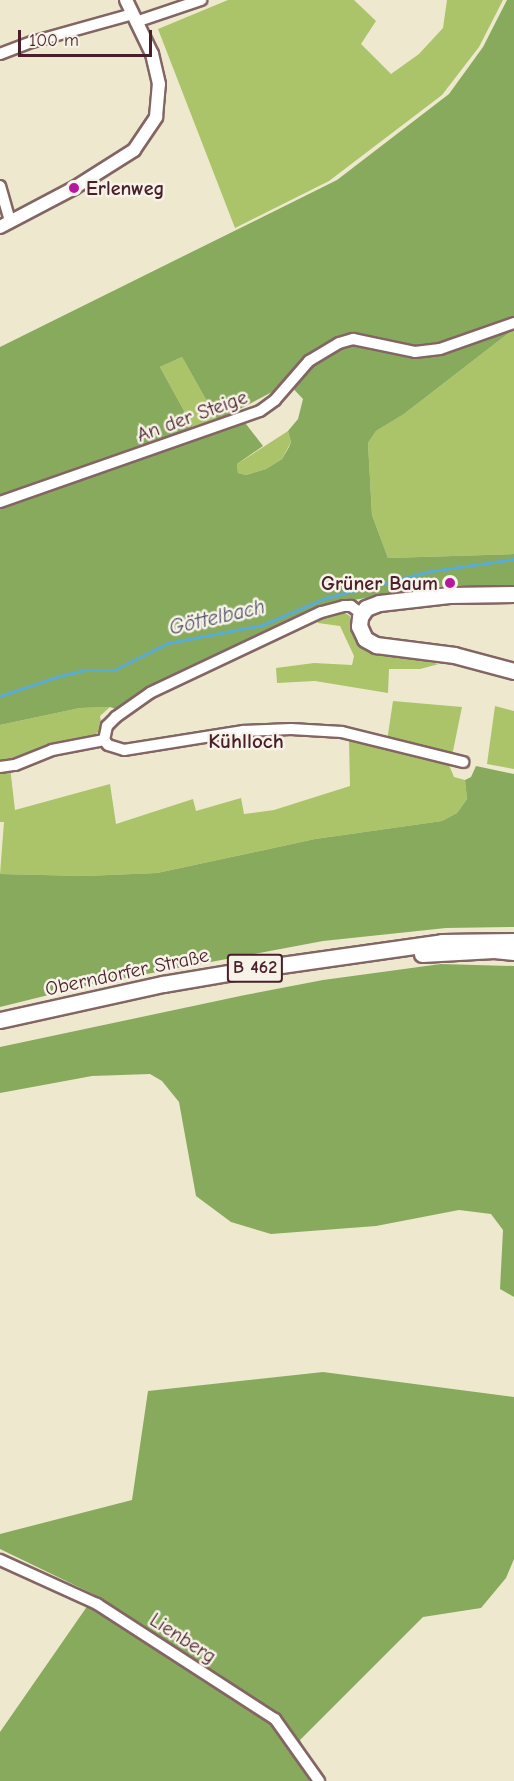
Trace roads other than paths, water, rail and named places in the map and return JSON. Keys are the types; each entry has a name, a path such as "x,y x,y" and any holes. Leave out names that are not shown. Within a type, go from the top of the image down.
{"main road":[{"path":"514,594 449,595 379,603 366,608 362,614 360,630 365,639 376,645 454,654 514,671"},
{"name":"Oberndorfer Straße","path":"0,1020 163,984 249,969 442,942 514,941"},
{"name":"Oberndorfer Straße","path":"0,1030 167,994 380,959 442,952 514,952"}],"street":[{"path":"0,186 5,225 74,188 134,150 156,117 159,84 152,54 126,0"},
{"path":"0,54 32,42 201,0"},
{"name":"An der Steige","path":"0,502 249,416 275,400 309,361 339,343 353,339 415,352 440,349 514,323"},
{"path":"104,740 107,726 150,693 214,665 294,623 321,612 351,606 362,614"},
{"path":"104,740 108,745 124,750 243,731 342,732 464,762"},
{"path":"0,767 15,765 52,750 104,740"},
{"name":"Lienberg","path":"0,1560 97,1604 275,1719 319,1781"}],"waterway":[{"name":"Göttelbach","path":"0,696 85,670 114,670 168,643 262,625 325,598 431,571 514,559"}],"place":[{"name":"Erlenweg","path":"74,188"},
{"name":"Grüner Baum","path":"450,583"}],"district":[{"name":"Kühlloch","path":"246,741"}]}
